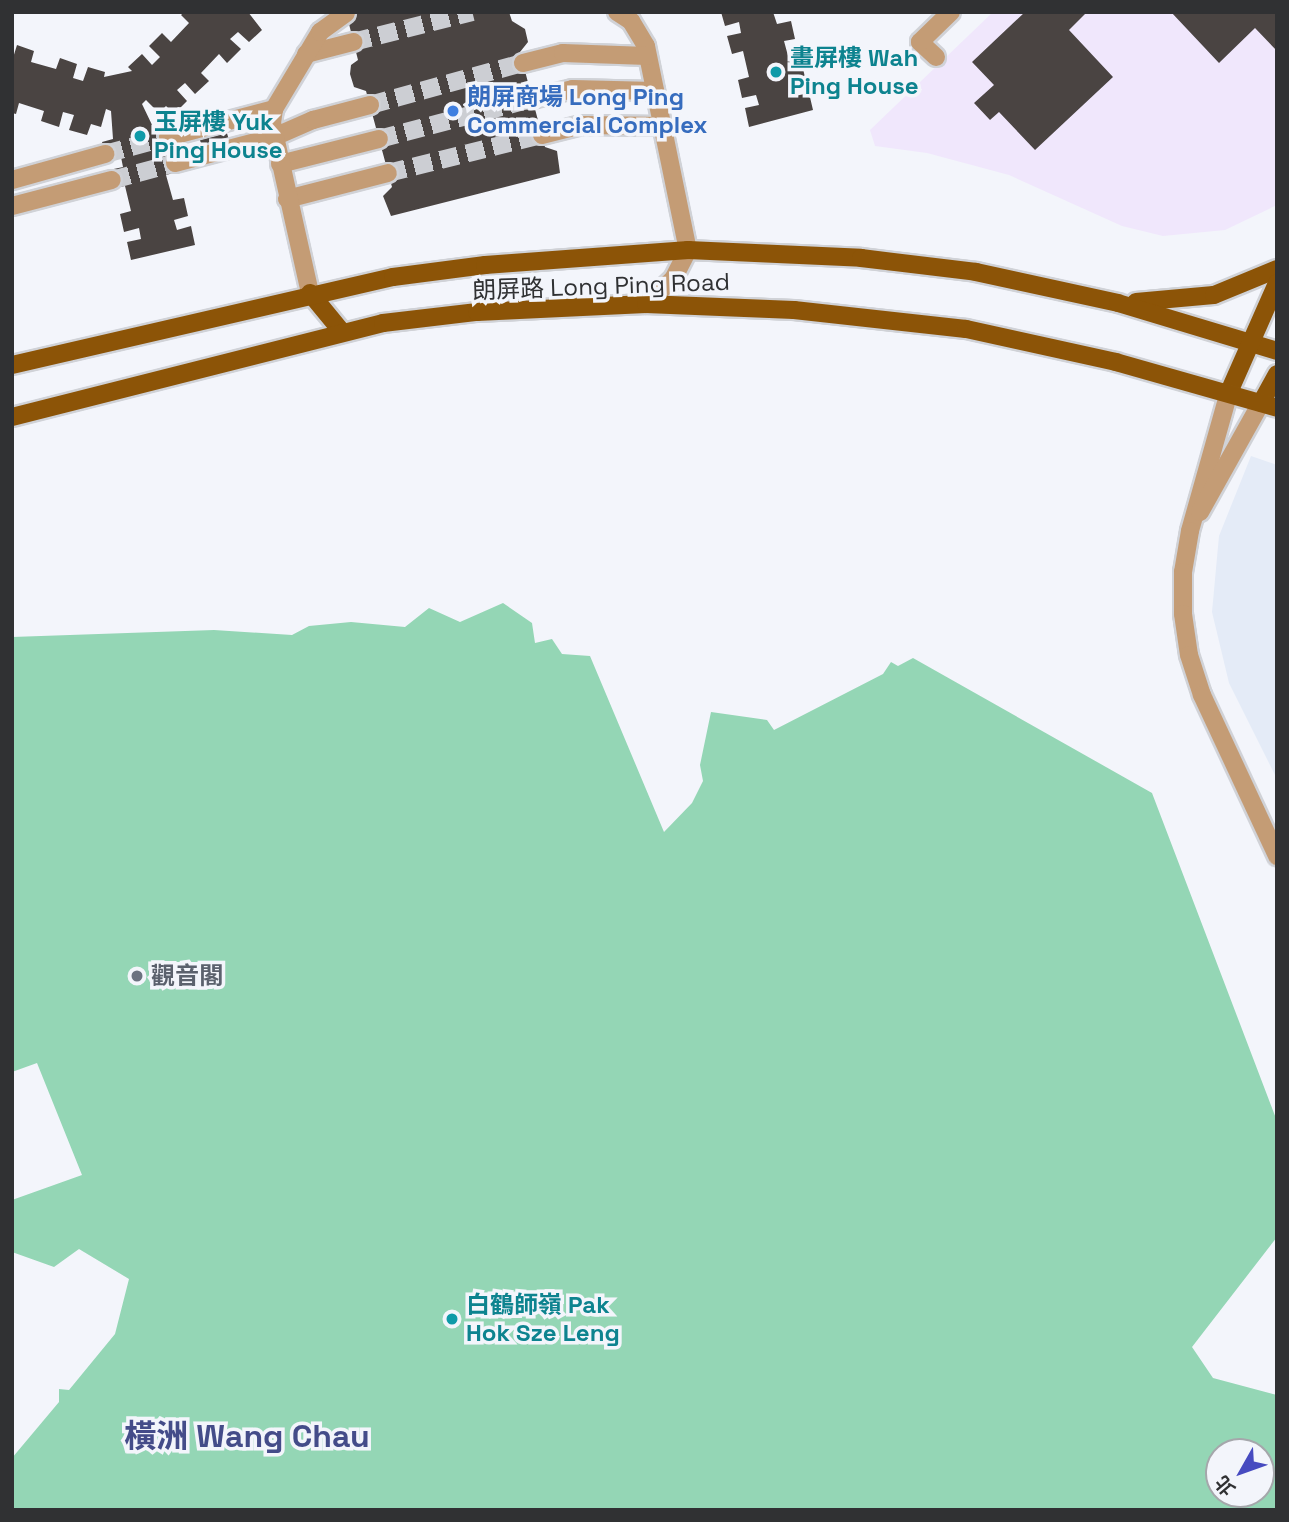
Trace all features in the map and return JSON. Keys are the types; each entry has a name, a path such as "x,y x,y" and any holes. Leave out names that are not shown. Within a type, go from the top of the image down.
{"main road":[{"name":"朗屏路 Long Ping Road","path":"12,365 310,293 485,265 688,250 915,264 1118,303 1277,351"},
{"path":"1118,303 1214,295 1277,270"},
{"path":"1229,392 1277,283"},
{"path":"310,293 342,331"},
{"name":"朗屏路 Long Ping Road","path":"12,417 342,331 477,312 646,304 794,310 966,329 1229,392 1269,405"},
{"path":"1269,405 1277,374"}],"street":[{"path":"617,12 637,29 647,57 688,250 673,279 646,304"},
{"path":"936,57 920,41 951,12"},
{"path":"310,293 274,137 274,109 325,26 346,13"},
{"path":"306,54 353,42"},
{"path":"523,63 563,53 647,57"},
{"path":"532,99 573,89 655,91"},
{"path":"175,163 274,137 313,120 370,105"},
{"path":"168,137 274,109"},
{"path":"542,135 582,125 663,126"},
{"path":"280,164 379,139"},
{"path":"12,180 105,154"},
{"path":"287,199 388,173"},
{"path":"12,206 112,180"},
{"path":"1229,392 1190,531 1183,586 1189,655 1202,695 1277,856"},
{"path":"1190,531 1269,405"}],"shaded area":[{"path":"993,12 1277,12 1277,205 1225,230 1163,236 1122,226 1009,175 927,153 875,146 870,130"},
{"path":"1251,456 1277,465 1277,779 1229,683 1212,612 1219,536"}],"green space":[{"path":"503,603 532,623 535,643 552,639 562,654 590,656 664,832 692,803 703,781 700,765 711,712 767,720 774,730 883,674 891,662 898,666 913,658 1152,793 1277,1121 1277,1237 1192,1347 1213,1378 1277,1395 1277,1510 12,1510 12,1458 59,1402 59,1389 69,1390 115,1334 129,1279 79,1249 54,1267 12,1252 12,1200 82,1175 37,1063 12,1072 12,637 214,630 292,635 309,626 351,622 405,627 429,608 460,622"}],"building":[{"name":"玉屏樓 Yuk Ping House","path":"184,12 248,12 262,30 249,42 238,32 230,39 241,49 227,63 219,54 201,73 209,81 195,94 185,83 177,90 187,101 174,114 166,106 159,113 146,100 142,104 154,129 166,126 170,144 156,148 158,158 173,154 177,172 166,175 173,200 184,198 188,216 174,220 177,230 191,226 195,245 131,260 127,242 141,239 139,228 124,232 120,214 131,211 125,186 114,188 109,170 123,167 121,157 107,160 102,142 113,139 111,111 106,109 101,127 91,124 87,135 69,130 74,115 63,112 59,127 41,121 44,111 19,103 16,114 12,113 12,61 17,45 34,51 31,62 56,69 60,58 77,64 73,78 83,81 88,67 105,72 104,77 132,71 128,67 142,54 152,65 160,57 149,46 162,33 171,42 189,23 181,15"},
{"name":"朗屏商場 Long Ping Commercial Complex","path":"346,12 509,12 512,21 525,29 528,42 520,52 545,147 557,151 560,173 391,216 383,196 392,187 366,91 354,87 350,74 351,65 358,60"},
{"name":"畫屏樓 Wah Ping House","path":"721,12 773,12 777,24 791,21 795,39 784,41 791,67 802,64 806,82 792,86 795,96 809,93 813,110 749,127 745,108 759,105 756,95 742,98 738,80 749,77 743,51 732,54 727,36 741,33 739,22 725,26"},
{"path":"1025,12 1087,12 1069,30 1113,77 1035,150 999,112 990,120 974,103 994,85 972,62"},
{"path":"1171,12 1277,12 1277,51 1255,28 1219,63"},
{"path":"226,130 229,140 203,148 199,138"}],"tunnel":[{"path":"353,42 472,12"},
{"path":"370,105 523,63"},
{"path":"379,139 532,99"},
{"path":"388,173 542,135"},
{"path":"105,154 168,137"},
{"path":"112,180 175,163"}],"place":[{"name":"畫屏樓 Wah Ping House","path":"776,72"},
{"name":"朗屏商場 Long Ping Commercial Complex","path":"453,111"},
{"name":"玉屏樓 Yuk Ping House","path":"140,136"},
{"name":"觀音閣","path":"137,976"},
{"name":"白鶴師嶺 Pak Hok Sze Leng","path":"452,1319"}],"district":[{"name":"橫洲 Wang Chau","path":"247,1436"}]}
